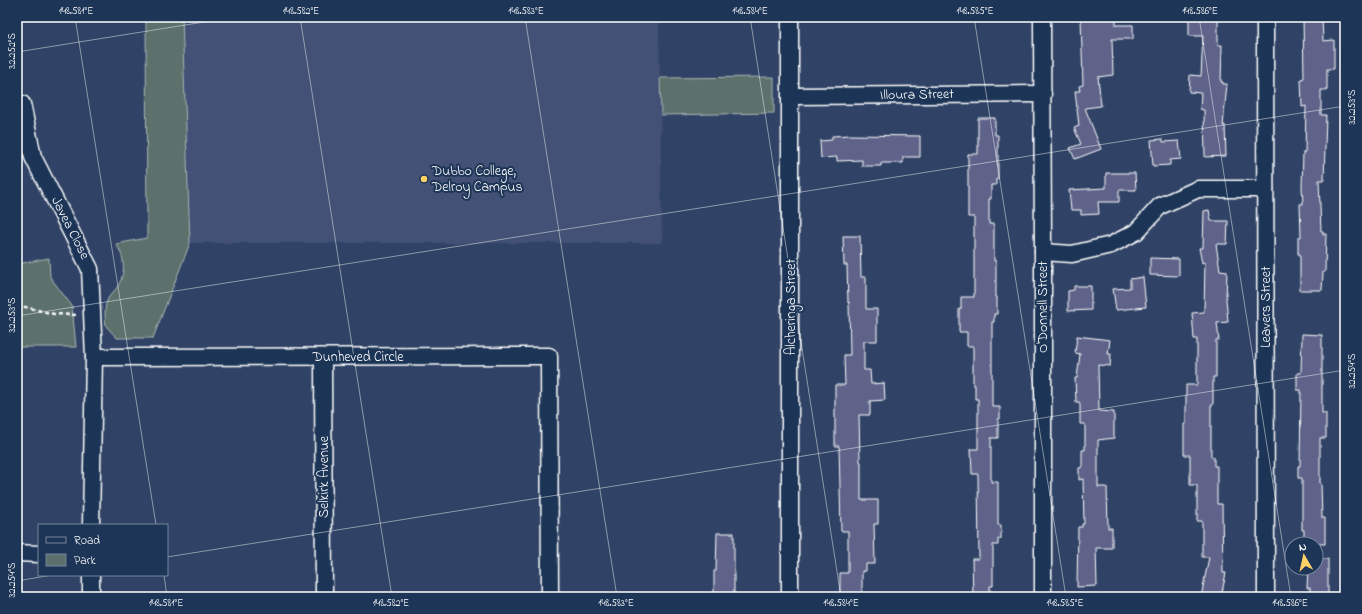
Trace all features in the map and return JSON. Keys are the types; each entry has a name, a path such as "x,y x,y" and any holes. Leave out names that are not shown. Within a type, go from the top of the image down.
{"street":[{"name":"Alcheringa Street","path":"790,17 790,597"},
{"name":"O'Donnell Street","path":"1042,17 1043,597"},
{"name":"Leavers Street","path":"1264,17 1266,597"},
{"name":"Illoura Street","path":"791,96 1043,94"},
{"name":"Javea Close","path":"22,104 33,157 90,269 94,357"},
{"path":"1043,252 1072,254 1111,245 1136,232 1160,206 1198,189 1265,189"},
{"name":"Dunheved Circle","path":"94,357 549,356 550,597"},
{"path":"91,524 94,357"},
{"name":"Selkirk Avenue","path":"323,357 324,597"},
{"path":"17,553 38,554"},
{"path":"91,576 91,597"}],"path":[{"path":"17,305 54,314 92,316"}],"shaded area":[{"name":"Dubbo College, Delroy Campus","path":"182,17 659,17 662,243 190,243"}],"green space":[{"path":"146,17 182,17 190,243 153,338 117,338 106,326 105,314 107,301 121,281 123,270 123,259 116,244 147,238"},
{"path":"774,77 774,113 661,115 660,78"},
{"path":"49,258 50,277 72,306 76,347 17,347 17,264"}],"building":[{"path":"1081,17 1116,17 1116,25 1133,25 1133,39 1112,39 1113,75 1098,77 1101,106 1085,108 1101,149 1075,159 1070,148 1081,144 1074,128 1079,126 1075,91 1080,91 1079,86 1083,85"},
{"path":"1189,17 1218,17 1218,45 1222,45 1221,82 1223,82 1223,84 1227,84 1223,126 1225,125 1226,156 1205,157 1204,110 1200,109 1201,93 1189,92 1190,75 1201,76 1203,36 1189,36"},
{"path":"1303,17 1322,17 1323,41 1334,40 1334,69 1327,69 1327,90 1321,90 1321,115 1326,115 1324,180 1319,180 1321,231 1323,231 1323,234 1326,234 1325,272 1323,272 1322,290 1300,290 1300,254 1298,254 1298,237 1301,237 1300,204 1303,204 1303,152 1305,152 1306,106 1302,107 1301,79 1304,78"},
{"path":"978,118 995,118 995,135 998,135 998,179 996,179 996,185 991,185 991,199 989,199 989,224 994,224 994,261 996,261 997,297 997,314 994,314 994,322 992,322 992,407 1000,407 1000,419 998,419 998,438 991,438 991,482 998,482 998,525 1001,525 1001,539 998,539 998,545 993,545 993,586 990,586 990,597 973,597 972,559 979,559 978,474 972,474 971,449 978,449 978,399 975,399 975,385 973,385 973,346 967,346 967,332 959,332 959,309 961,309 961,297 974,297 974,217 968,217 968,154 978,154"},
{"path":"832,136 920,136 920,157 903,157 903,163 881,163 881,166 862,166 862,160 837,161 837,157 821,158 820,141 832,140"},
{"path":"1163,139 1163,142 1179,141 1181,159 1170,160 1170,165 1153,166 1151,140"},
{"path":"1106,173 1135,173 1136,190 1119,190 1119,202 1098,202 1099,214 1081,215 1081,210 1071,210 1069,190 1106,188"},
{"path":"1209,210 1211,221 1228,221 1227,244 1216,244 1220,270 1227,271 1226,299 1228,322 1217,323 1219,340 1216,340 1216,377 1213,377 1213,405 1211,405 1211,457 1214,457 1214,466 1217,466 1217,504 1222,504 1223,573 1226,573 1221,597 1201,597 1209,557 1202,557 1202,521 1197,521 1197,485 1190,485 1190,455 1184,455 1186,385 1197,385 1197,339 1194,339 1192,313 1204,312 1205,262 1202,263 1199,248 1203,248 1204,211"},
{"path":"843,236 860,236 861,277 866,277 866,309 877,309 877,341 864,341 864,370 870,370 871,384 884,383 885,400 870,401 870,415 859,415 861,500 878,500 878,524 874,524 875,564 866,564 866,571 862,571 862,597 840,597 840,573 848,573 848,531 841,531 839,446 835,446 835,385 845,385 844,355 850,355 847,265 844,265"},
{"path":"1150,258 1179,259 1179,276 1150,275"},
{"path":"1143,277 1146,307 1116,310 1113,289 1130,288 1130,279"},
{"path":"1074,286 1091,286 1091,310 1068,311 1068,291 1074,290"},
{"path":"1302,334 1322,335 1322,413 1326,413 1326,438 1320,438 1320,483 1322,518 1325,518 1325,544 1324,536 1304,536 1304,530 1302,530 1302,478 1298,478 1298,466 1300,466 1301,390 1297,390 1297,373 1301,373"},
{"path":"1077,336 1110,340 1108,354 1111,354 1110,366 1098,365 1099,411 1114,412 1114,438 1098,440 1098,487 1107,487 1108,528 1112,528 1112,548 1096,548 1097,586 1077,587 1078,527 1082,527 1082,524 1084,524 1083,479 1079,480 1079,468 1082,467 1082,450 1085,450 1085,424 1080,424 1080,404 1079,402 1076,402 1075,378 1077,378 1080,354 1075,353"},
{"path":"717,533 734,533 734,597 714,597 714,571 716,571"},
{"path":"1324,559 1328,559 1328,597 1310,597 1310,588 1307,588 1308,576 1324,576"}],"place":[{"name":"Dubbo College, Delroy Campus","path":"424,179"}]}
